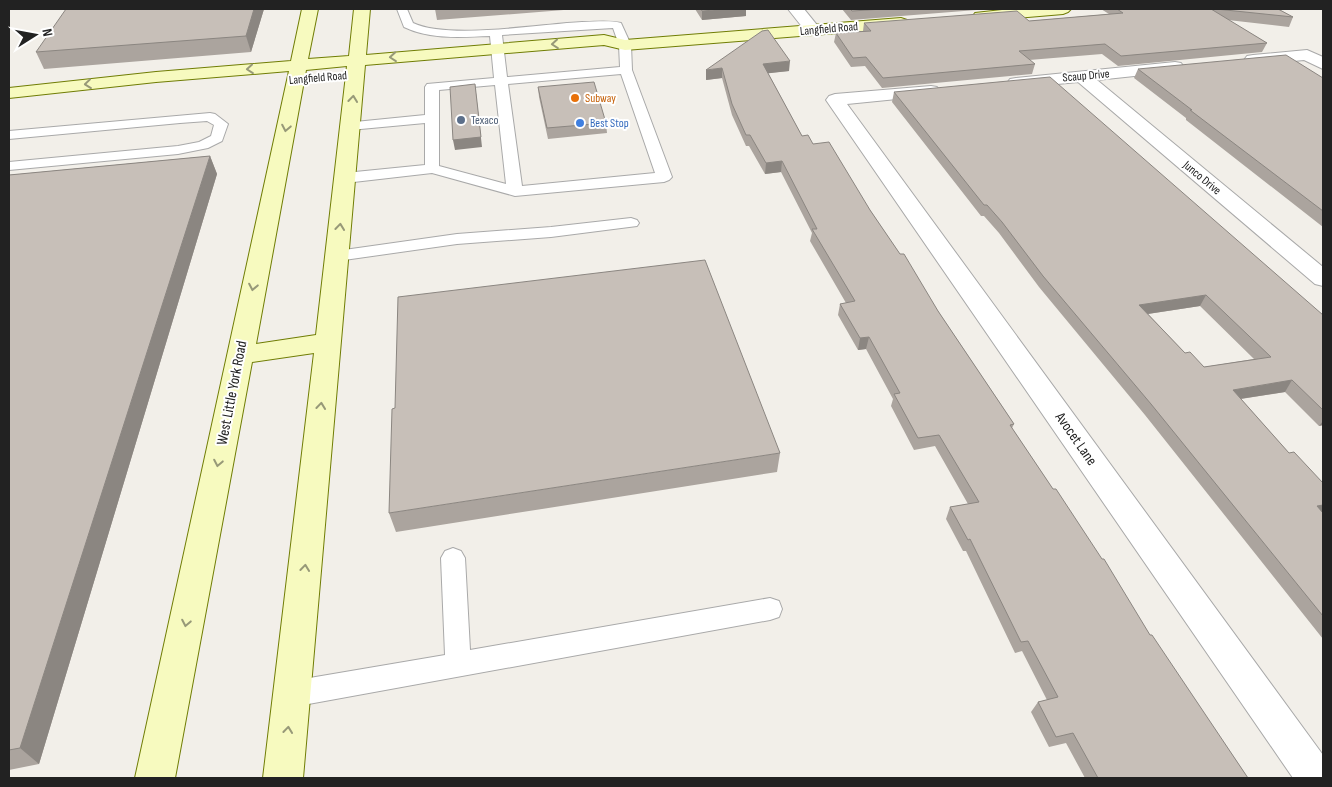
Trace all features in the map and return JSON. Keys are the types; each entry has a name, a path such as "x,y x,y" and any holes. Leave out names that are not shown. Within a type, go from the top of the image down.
{"main road":[{"name":"West Little York Road","path":"155,778 310,9"},
{"path":"283,778 362,9"},
{"path":"962,18 1054,9"},
{"name":"Langfield Road","path":"9,93 156,77 357,68 497,48 604,40 626,45 912,22"},
{"name":"Langfield Road","path":"497,48 608,53 626,45"},
{"name":"Langfield Road","path":"9,102 297,72"},
{"path":"239,355 328,342"}],"street":[{"path":"796,9 813,30"},
{"path":"1238,61 1307,55 1323,64"},
{"name":"Scaup Drive","path":"1002,84 1189,66"},
{"name":"Junco Drive","path":"1081,76 1323,279"},
{"name":"Avocet Lane","path":"944,90 835,100 1316,778"}],"lane":[{"path":"402,9 408,25 417,30 447,33 497,48 515,191"},
{"path":"345,178 432,169 515,191 664,177 626,70 626,45"},
{"path":"432,169 432,87 626,70"},
{"path":"9,135 210,117 221,124 217,138 203,145 178,150 9,166"},
{"path":"350,126 432,118"},
{"path":"337,256 457,239 551,232 631,223"},
{"path":"453,558 458,665"},
{"path":"292,694 770,609"}],"building":[{"path":"66,9 254,9 246,36 36,52"},
{"path":"701,9 727,9 702,11"},
{"path":"850,9 884,9 852,11"},
{"path":"1117,9 1211,9 1267,43 1121,56 1105,44 1019,51 1035,64 883,78 866,57 853,58 836,33 871,31 864,23 1017,11 1029,21 1123,13"},
{"path":"1216,9 1278,9 1293,17"},
{"path":"768,30 790,61 763,64 802,136 808,135 813,144 829,142 870,210 900,254 904,254 938,311 1014,424 1010,425 1053,489 1056,489 1102,559 1104,559 1150,635 1152,635 1248,778 1098,778 1073,733 1056,737 1038,702 1058,697 1028,641 1021,642 970,539 968,540 950,507 979,502 939,435 918,438 894,394 900,393 869,337 860,338 840,304 855,301 812,229 817,229 782,161 766,163 750,135 746,135 732,104 722,68 706,70 762,31"},
{"path":"1286,55 1323,78 1323,211 1138,69"},
{"path":"1050,77 1323,315 1323,410 1292,380 1233,390 1289,453 1294,452 1323,483 1323,505 1317,506 1323,513 1323,616 1151,404 1043,276 1002,222 987,205 984,205 894,92","holes":["1206,295 1271,357 1204,367 1190,352 1185,353 1139,305"]},
{"path":"594,82 606,123 547,128 538,87"},
{"path":"475,84 481,137 453,140 450,87"},
{"path":"210,156 20,748 9,750 9,175"},
{"path":"705,260 780,453 389,513 392,409 395,408 398,297"}],"place":[{"name":"Subway","path":"575,98"},
{"name":"Texaco","path":"461,120"},
{"name":"Best Stop","path":"580,123"}]}
